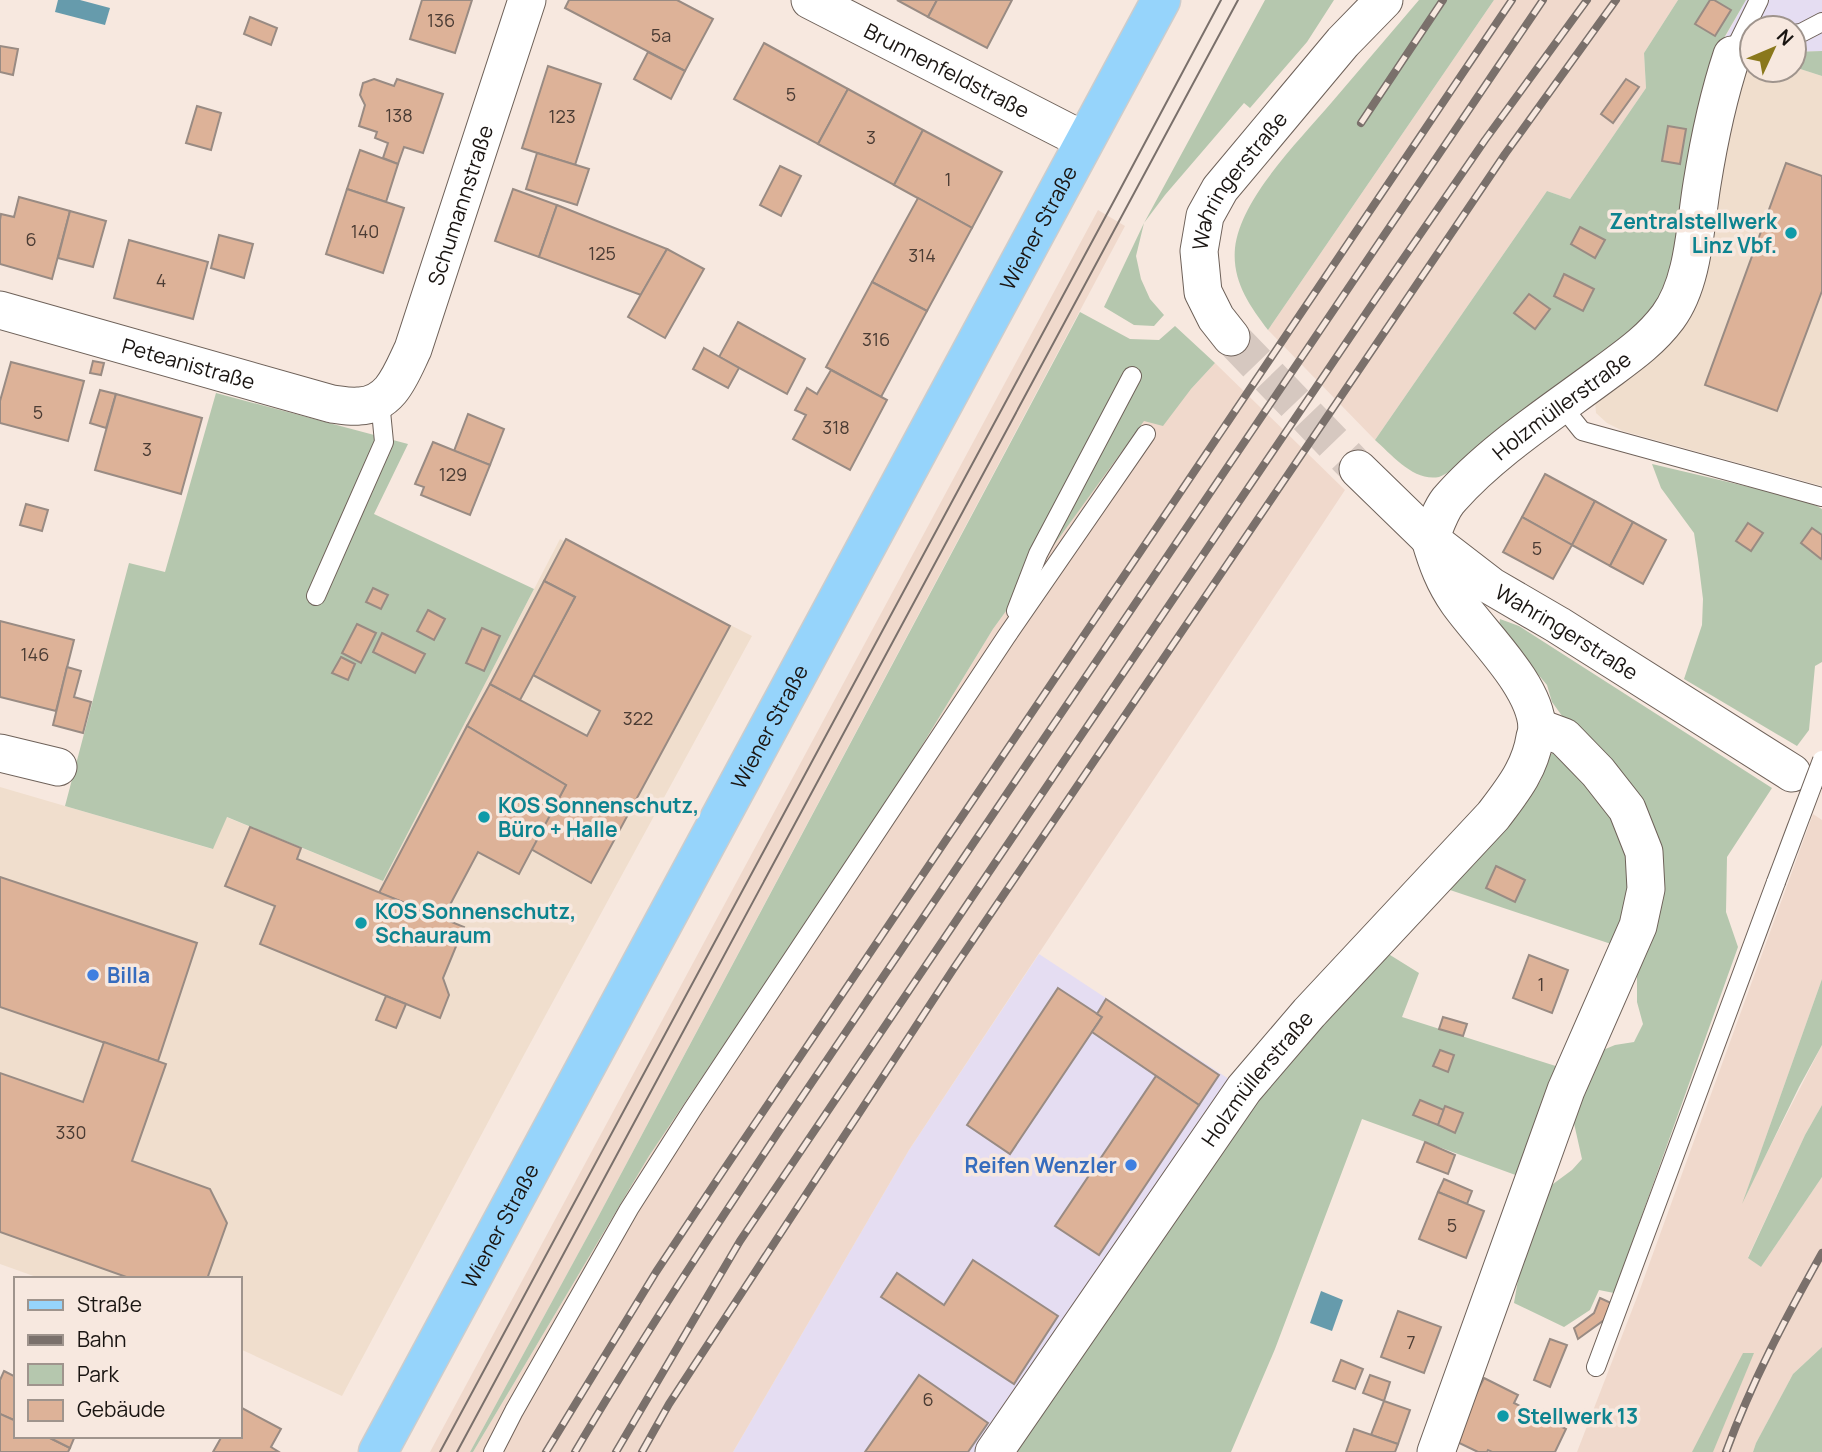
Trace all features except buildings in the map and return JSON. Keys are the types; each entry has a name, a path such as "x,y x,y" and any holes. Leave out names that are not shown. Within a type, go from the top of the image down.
{"main road":[{"name":"Wiener Straße","path":"378,1452 1161,0"}],"street":[{"name":"Schumannstraße","path":"380,401 396,386 413,349 527,0"},
{"name":"Brunnenfeldstraße","path":"810,0 1085,141"},
{"name":"Wahringerstraße","path":"1343,42 1363,0"},
{"name":"Wahringerstraße","path":"1231,337 1216,317 1203,292 1199,251 1205,216 1220,189 1343,42 1384,0"},
{"name":"Holzmüllerstraße","path":"994,1452 1244,1090 1309,1013 1493,816 1518,784 1532,755 1537,727 1529,695 1458,602 1438,568 1430,539 1446,503 1454,495 1503,450 1649,340 1670,314 1684,285 1691,260 1711,133 1721,88 1738,51"},
{"name":"Peteanistraße","path":"0,310 332,404 361,406 380,401"},
{"name":"Wahringerstraße","path":"1357,469 1430,539 1491,586 1807,767"},
{"path":"1436,1452 1566,1090 1638,926 1646,888 1644,852 1627,809 1598,772 1564,737 1537,727"},
{"path":"0,753 58,767"}],"lane":[{"path":"1006,637 1038,554 1132,376"},
{"path":"316,596 384,442 380,401"},
{"path":"1562,406 1582,430 1822,497"},
{"path":"493,1452 629,1209 685,1121 1006,637 1146,434"},
{"path":"1596,1367 1776,882 1807,767"}],"shaded area":[{"path":"1494,0 1678,0 1644,53 1646,88 1570,199 1547,191 1375,440 1268,330"},
{"path":"1746,0 1822,0 1822,51 1808,52 1808,14 1738,14"},
{"path":"1738,14 1738,48 1722,43"},
{"path":"1808,72 1822,76 1822,486 1623,431 1607,423 1596,413 1595,401 1738,76 1738,84 1808,84"},
{"path":"1098,210 1125,226 597,1219 470,1452 430,1452"},
{"path":"1215,363 1345,490 909,1150 733,1452 473,1452 649,1156 893,793 993,629 1144,420 1191,389"},
{"path":"560,539 752,636 342,1396 242,1350 242,1277 36,1277 0,1264 0,787 212,849 226,817 383,881"},
{"path":"1813,814 1822,820 1822,979 1745,1196 1822,1045 1822,1105 1805,1135 1748,1257 1761,1267 1822,1177 1822,1347 1793,1374 1753,1452 1577,1452 1639,1292"},
{"path":"1039,954 1232,1081 982,1452 733,1452 909,1150"}],"green space":[{"path":"1265,0 1334,0 1307,42 1250,108 1244,103 1144,223"},
{"path":"1419,0 1494,0 1268,330 1248,302 1236,271 1235,248 1248,209 1289,151"},
{"path":"1678,0 1746,0 1724,38 1715,65 1675,267 1645,325 1455,469 1439,477 1412,471 1375,440 1547,191 1570,199 1646,88 1644,53"},
{"path":"1822,51 1822,76 1808,72 1808,52"},
{"path":"1144,223 1136,256 1141,279 1150,299 1164,315 1154,326 1134,325 1104,307"},
{"path":"1080,312 1130,339 1159,340 1175,326 1215,363 1163,426 1144,421 993,629 893,793 649,1156 473,1452 470,1452 597,1219"},
{"path":"216,393 408,444 374,514 534,589 383,881 227,817 213,849 65,806 129,563 165,572"},
{"path":"1652,464 1792,497 1822,509 1822,662 1815,666 1809,730 1797,746 1684,679 1702,625 1703,599 1698,559 1694,533 1661,488"},
{"path":"1500,619 1519,626 1772,788 1727,857 1726,912 1738,947 1614,1293 1599,1290 1590,1310 1564,1327 1514,1303 1522,1257 1549,1187 1582,1159 1571,1110 1603,1050 1634,1042 1643,1024 1637,1002 1637,971 1660,873 1552,702 1547,685 1499,628"},
{"path":"1559,750 1626,829 1634,899 1614,945 1450,890 1459,872 1516,816 1541,780 1549,755"},
{"path":"1382,950 1419,973 1402,1017 1562,1068 1521,1177 1362,1119 1275,1349 1231,1452 1015,1452 1251,1109"},
{"path":"1822,979 1822,1045 1742,1204"},
{"path":"1822,1105 1822,1177 1761,1267 1748,1258 1805,1135"},
{"path":"1822,1347 1822,1452 1753,1452 1793,1374"},
{"path":"1743,1353 1754,1353 1713,1452 1692,1452"}],"water":[{"path":"58,0 80,0 110,8 105,25 55,12"},
{"path":"1321,1291 1343,1300 1332,1331 1310,1323"}],"tunnel":[{"path":"1231,337 1358,469"}],"tram line":[{"path":"440,1452 1221,0"},
{"path":"457,1452 1238,0"}],"railway":[{"path":"1361,123 1443,0"},
{"path":"546,1452 656,1272 723,1171 1512,0"},
{"path":"575,1452 649,1330 779,1131 1543,0"},
{"path":"616,1452 740,1241 1377,297 1485,140 1587,0"},
{"path":"642,1452 669,1404 954,968 1505,154 1616,0"},
{"path":"1726,1452 1770,1351 1822,1253"}],"place":[{"name":"Zentralstellwerk Linz Vbf.","path":"1791,233"},
{"name":"KOS Sonnenschutz, Büro + Halle","path":"484,817"},
{"name":"KOS Sonnenschutz, Schauraum","path":"361,923"},
{"name":"Billa","path":"93,975"},
{"name":"Reifen Wenzler","path":"1131,1165"},
{"name":"Stellwerk 13","path":"1503,1416"}]}
